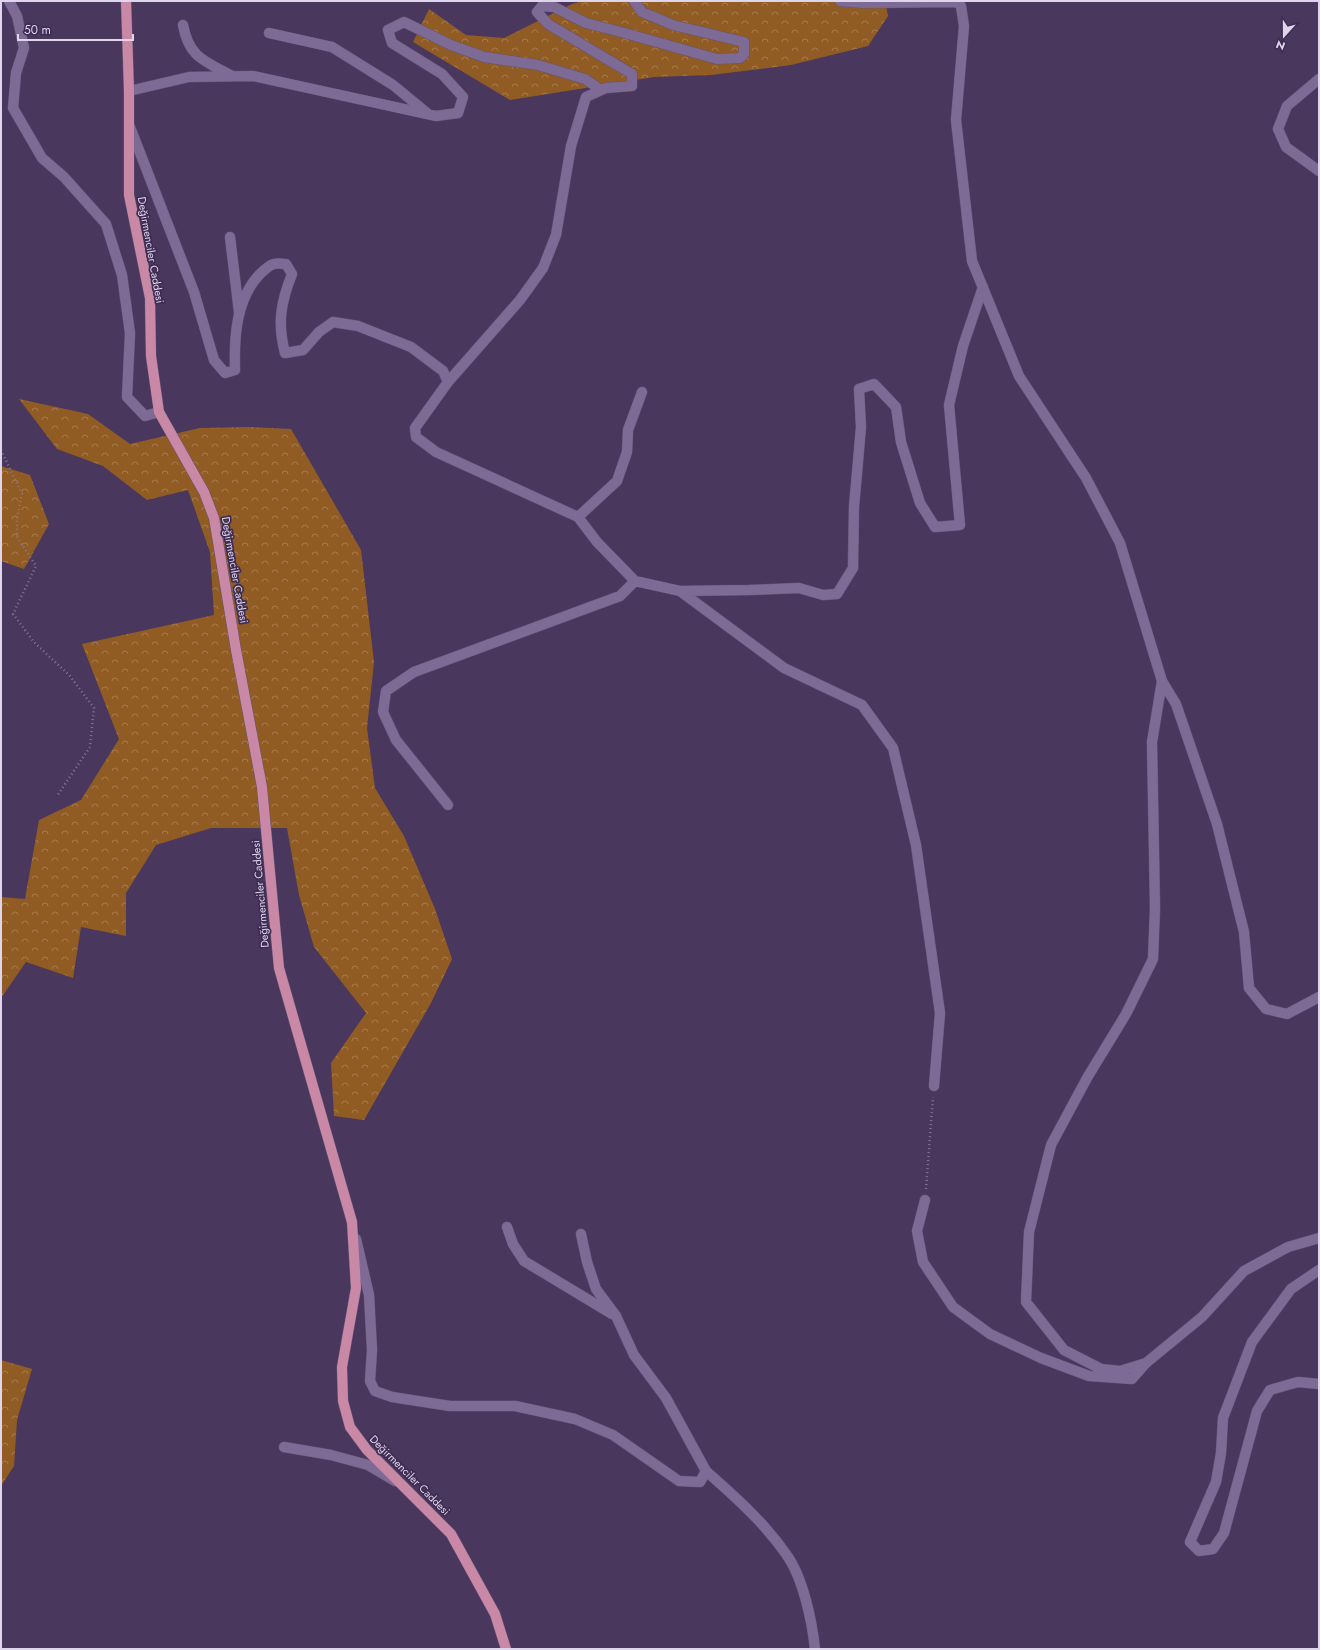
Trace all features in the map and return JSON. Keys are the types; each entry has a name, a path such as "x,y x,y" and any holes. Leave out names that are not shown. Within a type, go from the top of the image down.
{"main road":[{"name":"Değirmenciler Caddesi","path":"126,1 130,91 129,195 150,298 151,356 159,412 204,492 214,518 236,650 262,787 278,968 352,1222 356,1288 342,1367 343,1401 350,1427 367,1450 451,1534 495,1614 506,1649"}],"street":[{"path":"9,1 17,16 24,48 16,73 13,108 42,158 64,177 106,224 122,275 130,333 127,397 145,416 159,412"},
{"path":"634,1 642,12 673,25 744,42 744,54 740,58 717,59 621,32 586,24 554,7 542,6 537,12 548,24 632,74 632,86 606,88 586,96 571,146 556,235 543,268 520,300 448,382 415,428 416,437 436,452 578,517 597,542 635,581 680,591 799,588 823,595 837,594 853,568 854,507 861,427 859,389 874,384 896,407 901,442 920,503 930,522 935,527 960,526 949,405 963,346 982,287"},
{"path":"840,1 863,4 956,1 961,6 964,26 956,120 972,261 1019,376 1086,478 1120,543 1162,681 1176,704 1217,824 1244,932 1248,988 1266,1009 1288,1014 1319,998"},
{"path":"130,91 190,77 253,76 436,116 458,113 463,97 442,74 392,43 388,30 404,22 451,46 484,57 538,65 584,79 601,90"},
{"path":"183,25 185,38 195,55 232,76"},
{"path":"269,33 332,47 393,85 429,114"},
{"path":"1319,79 1287,106 1278,129 1286,147 1319,171"},
{"path":"129,125 194,292 214,360 225,373 235,370 234,352 239,314 249,286 262,272 273,264 286,264 292,274 281,306 282,340 285,353 303,350 319,332 333,322 358,326 411,347 443,371 448,382"},
{"path":"230,236 239,314"},
{"path":"578,517 617,481 627,452 628,430 642,392"},
{"path":"448,805 396,740 383,712 386,691 414,672 620,596 635,581"},
{"path":"680,591 784,668 862,705 893,748 916,845 940,1013 934,1086"},
{"path":"1146,1363 1120,1371 1101,1369 1064,1350 1026,1302 1029,1232 1051,1145 1126,1014 1153,959 1155,908 1152,742 1162,681"},
{"path":"925,1200 917,1231 923,1262 953,1307 990,1334 1041,1358 1089,1376 1132,1380 1146,1363 1202,1317 1244,1271 1288,1247 1319,1238"},
{"path":"352,1222 369,1295 372,1350 370,1381 375,1391 392,1397 450,1406 515,1406 575,1419 613,1435 644,1455 679,1481 700,1482 706,1471"},
{"path":"507,1227 513,1244 524,1261 616,1316"},
{"path":"581,1234 587,1262 596,1288 616,1316 634,1355 666,1398 706,1471 747,1508 787,1554 805,1594 815,1649"},
{"path":"1319,1270 1291,1289 1252,1342 1223,1418 1221,1453 1216,1482 1190,1542 1199,1551 1213,1549 1224,1534 1257,1410 1270,1390 1298,1382 1319,1384"},
{"path":"284,1447 331,1455 368,1465 402,1484"}],"path":[{"path":"1,450 22,494 17,517 18,537 36,566 13,614 34,642 70,676 94,708 90,748 57,796"},
{"path":"925,1200 934,1086"}],"green space":[{"path":"583,1 885,1 888,16 868,46 791,65 711,75 654,77 510,100 413,42 429,9 466,35 504,38 572,4"},
{"path":"19,399 88,414 130,444 200,428 249,427 291,429 361,550 374,662 367,728 375,788 404,836 435,909 452,959 431,1003 364,1120 334,1116 331,1063 366,1013 314,947 299,895 287,828 211,828 156,845 126,893 126,936 81,927 73,978 26,962 1,998 1,897 25,899 39,820 81,800 119,739 82,644 214,615 210,552 188,490 147,500 103,466 57,449"},
{"path":"1,466 30,475 49,524 24,569 1,561"},
{"path":"1,1360 32,1369 17,1420 14,1466 1,1486"}]}
